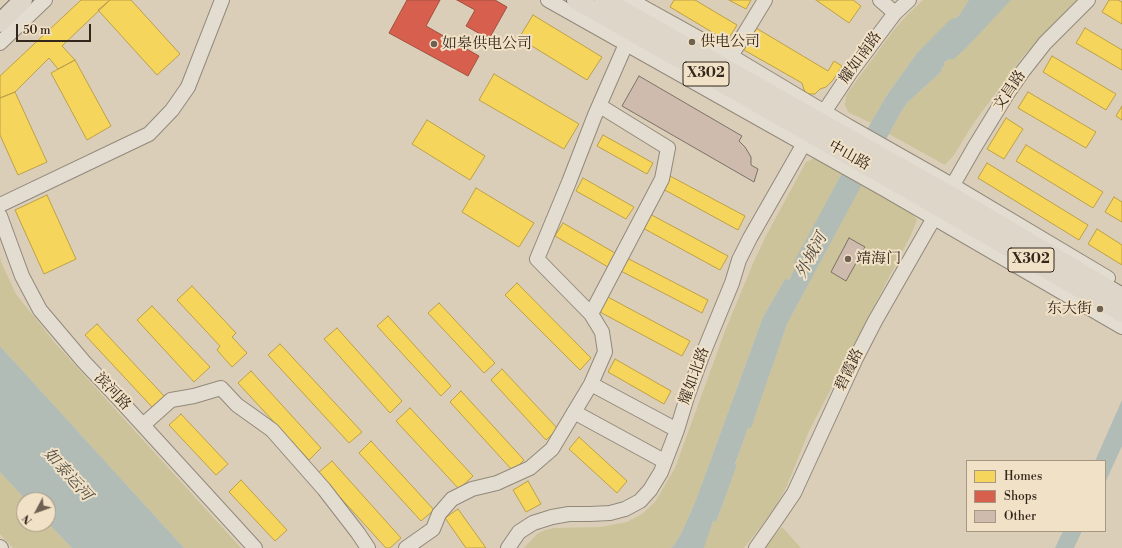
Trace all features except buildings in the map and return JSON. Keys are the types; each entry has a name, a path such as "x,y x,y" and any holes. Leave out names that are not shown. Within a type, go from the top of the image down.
{"main road":[{"path":"0,7 7,0"},
{"path":"0,23 23,0"},
{"name":"中山路","path":"576,0 814,127"},
{"name":"中山路","path":"604,0 839,142 943,201 1122,297"},
{"name":"中山路","path":"943,201 1122,313"}],"street":[{"path":"0,43 45,0"},
{"path":"0,205 149,134 172,110 188,87 222,0"},
{"path":"548,0 626,44 814,127 943,201 1122,287"},
{"path":"630,0 731,56 814,127"},
{"path":"731,56 765,0"},
{"path":"880,0 895,13"},
{"name":"耀如南路","path":"814,127 850,73 895,13 909,0"},
{"name":"文昌路","path":"943,201 1007,94 1023,71 1045,43 1088,0"},
{"path":"406,548 433,529 439,514 452,500 472,489 497,483 530,468 552,449 591,384 605,352 602,332 591,314 537,259 570,182 595,115 626,44"},
{"path":"591,314 662,179 668,148 600,106"},
{"name":"耀如北路","path":"508,548 519,532 533,523 552,517 569,514 590,514 625,509 640,501 650,490 660,472 677,430 687,397 732,283 739,260 750,238 814,127"},
{"path":"943,201 1122,327"},
{"name":"碧霞路","path":"756,548 794,493 856,358 875,321 943,201"},
{"name":"滨河路","path":"0,216 22,276 40,310 84,362 255,548"},
{"path":"591,384 677,430"},
{"path":"143,425 171,400 194,396 221,388 238,405 272,430 324,489 368,548"},
{"path":"574,412 664,461"}],"shaded area":[{"path":"923,0 969,0 960,14 917,53 887,95 871,123 848,112 845,105 846,95 893,31"},
{"path":"1011,0 1077,0 1024,55 973,124 954,155 945,165 889,134 908,102 942,71 941,69 947,60 950,60"},
{"path":"816,157 842,173 795,262 798,264 788,281 785,279 763,317 696,500 681,534 674,545 671,548 524,548 537,534 545,530 554,528 600,527 627,522 642,514 655,502 675,468 725,331 754,261 806,162"},
{"path":"861,185 911,212 917,220 911,235 809,431 786,488 773,511 744,548 704,548 713,521 716,522 737,465 735,465 748,427 751,427 787,324"},
{"path":"0,256 1,262 16,294 55,343 241,548 184,548 0,346"},
{"path":"0,472 19,492 16,492 16,532 56,531 72,548 13,548 0,534"},
{"path":"782,527 801,548 764,548"}],"water":[{"name":"外城河","path":"969,0 1011,0 967,47 954,59 947,60 944,63 944,66 941,69 942,71 908,102 902,110 787,324 751,428 748,428 735,464 737,465 716,522 713,521 704,548 671,548 681,534 696,500 763,317 785,279 789,280 797,264 794,262 842,173 887,95 917,53 951,19 956,18 960,14"},
{"name":"如泰运河","path":"0,346 184,548 72,548 56,531 56,492 19,492 0,472"},
{"path":"1122,400 1122,446 1106,481 1106,460 1095,460"},
{"path":"1063,532 1082,532 1074,548 1055,548"}],"place":[{"name":"供电公司","path":"692,42"},
{"name":"如皋供电公司","path":"434,44"},
{"name":"靖海门","path":"848,259"},
{"name":"东大街","path":"1100,309"}]}
